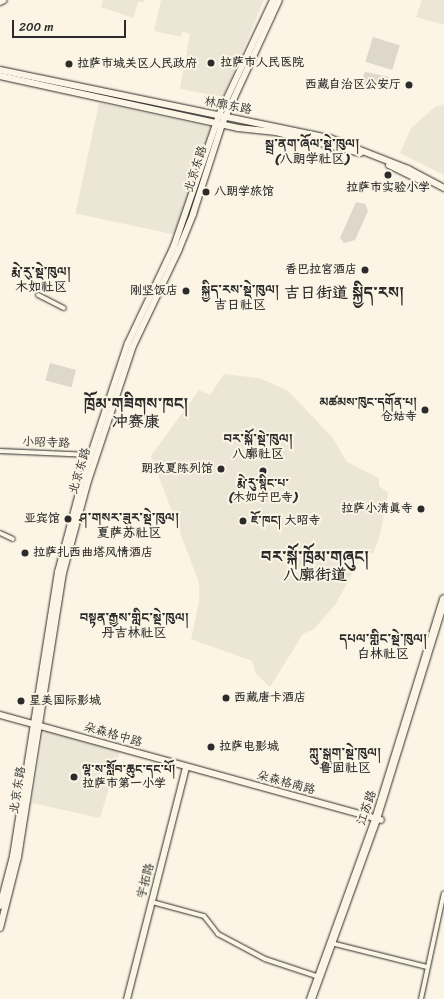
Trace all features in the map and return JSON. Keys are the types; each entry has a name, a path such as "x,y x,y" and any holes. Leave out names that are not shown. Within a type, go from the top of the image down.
{"highway":[{"name":"江苏路","path":"379,820 444,599"},
{"name":"江苏路","path":"317,999 334,944 379,820 444,617"},
{"name":"江苏路","path":"311,999 334,944"}],"main road":[{"path":"0,2 4,0"},
{"name":"北京东路","path":"0,906 13,856 65,567 88,481 133,346 191,221 219,124 219,115 273,0"},
{"name":"北京东路","path":"0,928 18,857 61,554 91,455 128,343 174,246 219,124 226,117 279,0"},
{"name":"林廓东路","path":"0,70 332,139 408,169 444,189"},
{"name":"林廓东路","path":"0,76 219,124 276,132 356,152 444,189"},
{"name":"朵森格中路","path":"0,715 186,768"},
{"name":"朵森格南路","path":"186,768 379,820"},
{"name":"宇拓路","path":"127,999 186,768"}],"street":[{"path":"38,295 64,308"},
{"name":"小昭寺路","path":"0,451 91,455"},
{"path":"0,533 12,539"},
{"path":"420,999 444,893"},
{"path":"152,902 204,916 218,934 265,959 320,977"},
{"path":"334,944 428,967"}],"shaded area":[{"path":"103,0 144,0 144,2 138,2 133,18 101,7"},
{"name":"拉萨市人民医院","path":"161,0 264,0 223,97 180,89 190,34 182,32 181,37 154,31"},
{"path":"422,0 444,0 444,25 416,17"},
{"path":"373,37 400,45 392,70 365,62"},
{"path":"366,72 389,77 388,90 362,85 364,73"},
{"path":"99,103 211,127 187,237 76,214"},
{"path":"444,104 444,175 400,153 411,128 435,107"},
{"path":"356,202 365,204 368,211 355,240 344,243 340,238"},
{"path":"50,363 76,370 71,387 45,380"},
{"path":"224,374 259,378 287,390 332,437 347,462 379,478 379,486 388,493 380,535 373,554 365,550 335,605 314,629 303,634 270,687 256,674 252,661 191,639 199,602 199,583 151,456 199,390 210,395"},
{"name":"ལྷ་ས་སློབ་ཆུང་དང་པོ། 拉萨市第一小学","path":"44,731 120,751 100,818 32,803"}],"place":[{"name":"拉萨市人民医院","path":"211,63"},
{"name":"拉萨市城关区人民政府","path":"69,64"},
{"name":"西藏自治区公安厅","path":"409,85"},
{"name":"拉萨市实验小学","path":"388,175"},
{"name":"八朗学旅馆","path":"206,192"},
{"name":"香巴拉宫酒店","path":"365,270"},
{"name":"刚坚饭店","path":"186,291"},
{"name":"མཚམས་ཁུང་དགོན་པ། 仓姑寺","path":"425,410"},
{"name":"朗孜夏陈列馆","path":"221,469"},
{"name":"རྨེ་རུ་སྙིང་པ་ (木如宁巴寺)","path":"263,471"},
{"name":"拉萨小清真寺","path":"421,509"},
{"name":"亚宾馆","path":"68,519"},
{"name":"ཇོ་ཁང། 大昭寺","path":"243,521"},
{"name":"拉萨扎西曲塔风情酒店","path":"25,553"},
{"name":"西藏唐卡酒店","path":"226,698"},
{"name":"星美国际影城","path":"21,701"},
{"name":"拉萨电影城","path":"211,747"},
{"name":"ལྷ་ས་སློབ་ཆུང་དང་པོ། 拉萨市第一小学","path":"74,777"}],"district":[{"name":"སྦྲ་ནག་ཞོལ་སྡེ་ཁུལ། (八朗学社区)","path":"312,152"},
{"name":"རྨེ་རུ་སྡེ་ཁུལ། 木如社区","path":"41,280"},
{"name":"吉日街道 སྐྱིད་རས།","path":"344,293"},
{"name":"སྐྱིད་རས་སྡེ་ཁུལ། 吉日社区","path":"240,298"},
{"name":"ཁྲོམ་གཟིགས་ཁང། 冲赛康","path":"136,413"},
{"name":"བར་སྐོ་སྡེ་ཁུལ། 八廓社区","path":"258,448"},
{"name":"ཤ་གསར་ཟུར་སྡེ་ཁུལ། 夏萨苏社区","path":"129,526"},
{"name":"བར་སྐོ་ཁྲོམ་གཞུང། 八廓街道","path":"315,566"},
{"name":"བསྟན་རྒྱས་གླིང་སྡེ་ཁུལ། 丹吉林社区","path":"134,626"},
{"name":"དཔལ་གླིང་སྡེ་ཁུལ། 白林社区","path":"383,648"},
{"name":"ཀླུ་སྒུག་སྡེ་ཁུལ། 鲁固社区","path":"345,762"}]}
